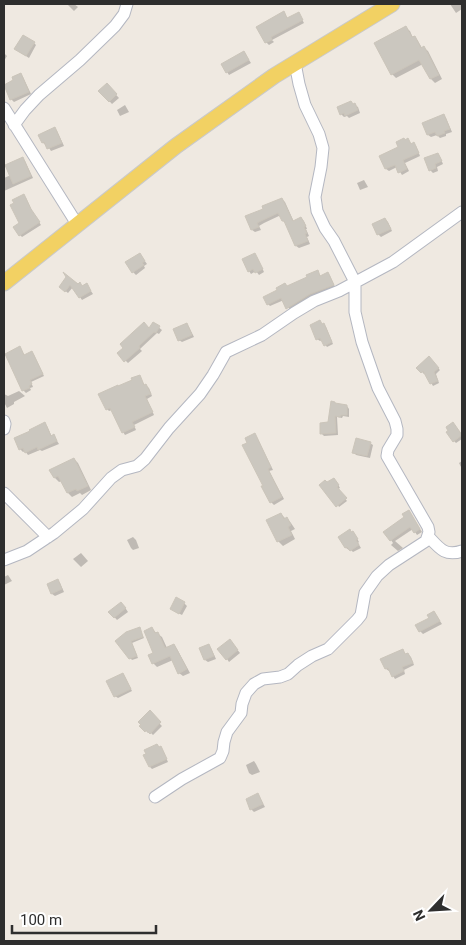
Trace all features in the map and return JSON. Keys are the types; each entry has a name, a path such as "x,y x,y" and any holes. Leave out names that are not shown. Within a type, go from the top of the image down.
{"main road":[{"path":"4,281 176,146 274,76 392,4"}],"street":[{"path":"14,125 39,95 80,60 115,26 124,14 127,4"},
{"path":"155,797 182,779 220,758 227,732 241,713 246,693 254,684 262,679 288,674 312,656 328,649 358,620 361,615 365,593 377,576 389,565 426,541 429,532 428,527 387,456 388,450 397,435 397,429 378,388 362,342 356,312 355,282 334,241 325,228 318,211 315,197 322,167 323,148 319,134 305,105 295,63"},
{"path":"4,108 77,224"},
{"path":"4,560 27,551 48,537 83,509 111,478 122,470 137,466 145,459 169,428 200,394 226,352 262,335 314,301 339,292 393,262 462,212"},
{"path":"4,420 4,429"},
{"path":"4,493 48,537"},
{"path":"428,536 440,549 449,554 456,554 462,551"}],"building":[{"path":"284,11 287,18 299,12 303,20 271,37 272,40 265,43 256,27"},
{"path":"406,26 412,37 415,36 421,48 424,46 439,75 430,79 419,60 391,75 374,43"},
{"path":"23,35 35,42 26,56 14,49"},
{"path":"244,51 249,60 226,73 221,64"},
{"path":"21,73 29,92 10,100 4,85 13,80 12,77"},
{"path":"107,83 117,94 109,102 98,91"},
{"path":"351,101 353,104 355,103 358,110 345,116 344,113 340,115 337,107"},
{"path":"444,114 450,129 437,136 435,132 427,135 422,123"},
{"path":"55,127 62,143 47,149 38,135"},
{"path":"404,138 405,140 408,138 411,144 414,142 419,153 403,160 407,169 398,173 395,165 385,169 379,156 398,147 396,142"},
{"path":"438,153 442,161 435,164 436,168 429,171 424,158"},
{"path":"23,157 31,176 13,184 5,165"},
{"path":"24,194 40,222 19,236 13,227 19,223 10,205 14,203 12,200"},
{"path":"282,198 293,221 301,217 306,226 304,227 308,241 295,246 284,221 282,221 278,213 257,223 259,227 251,230 245,216 263,209 262,206"},
{"path":"385,218 391,229 377,235 372,224"},
{"path":"140,253 145,261 142,263 144,265 132,273 125,262"},
{"path":"255,253 263,269 255,273 253,269 248,272 242,259"},
{"path":"318,270 320,276 328,272 334,285 310,294 286,309 281,298 267,305 263,297 277,290 276,288 285,283 287,286"},
{"path":"63,272 78,284 80,282 82,286 87,283 91,291 79,298 70,285 65,292 59,287 66,277"},
{"path":"320,320 322,324 324,323 332,342 324,346 320,338 316,340 310,325"},
{"path":"144,322 149,328 153,322 160,326 156,333 154,332 124,362 117,353 123,348 120,344"},
{"path":"187,323 192,335 178,341 173,329"},
{"path":"20,346 24,355 32,351 43,374 30,380 32,384 29,386 30,388 22,391 5,354"},
{"path":"429,356 439,368 434,372 438,381 430,384 423,371 421,373 416,368"},
{"path":"140,375 144,385 146,384 151,394 145,396 153,412 132,422 135,427 122,433 110,408 106,410 98,394"},
{"path":"331,401 347,405 347,415 335,416 336,433 320,434 320,423 328,422"},
{"path":"45,422 51,436 54,434 57,441 38,450 37,447 25,453 23,448 19,450 14,438"},
{"path":"453,422 462,435 453,442 446,432 448,431 446,427"},
{"path":"255,433 271,467 268,469 282,497 270,503 242,445 247,443 245,438"},
{"path":"356,438 371,442 367,456 352,453"},
{"path":"74,458 88,486 67,493 58,476 54,478 49,470"},
{"path":"334,478 339,485 337,487 347,498 336,507 319,485 325,480 327,482"},
{"path":"409,510 420,529 414,533 410,527 390,541 383,532 404,517 402,514"},
{"path":"281,513 284,519 287,517 291,525 288,527 292,535 277,542 266,520"},
{"path":"350,529 358,539 356,540 359,545 350,551 347,547 345,548 338,537"},
{"path":"58,579 62,589 51,594 47,584"},
{"path":"176,597 185,602 179,614 170,609"},
{"path":"121,602 126,608 114,618 108,612"},
{"path":"434,611 440,621 419,632 415,625 429,618 427,615"},
{"path":"140,627 143,637 131,641 137,656 129,659 115,641 126,632"},
{"path":"152,627 155,633 158,632 165,648 174,644 187,669 178,674 170,656 152,664 148,655 153,653 144,631"},
{"path":"230,639 238,650 226,660 217,649"},
{"path":"209,644 214,656 204,660 199,648"},
{"path":"403,649 405,654 408,653 413,663 402,667 404,671 392,677 388,668 385,669 380,659"},
{"path":"123,673 131,689 114,697 106,681"},
{"path":"150,710 161,722 150,734 139,726 141,725 138,722"},
{"path":"157,744 159,747 161,746 167,759 149,767 143,755 146,754 144,750"},
{"path":"258,793 263,804 250,810 246,799"}]}
